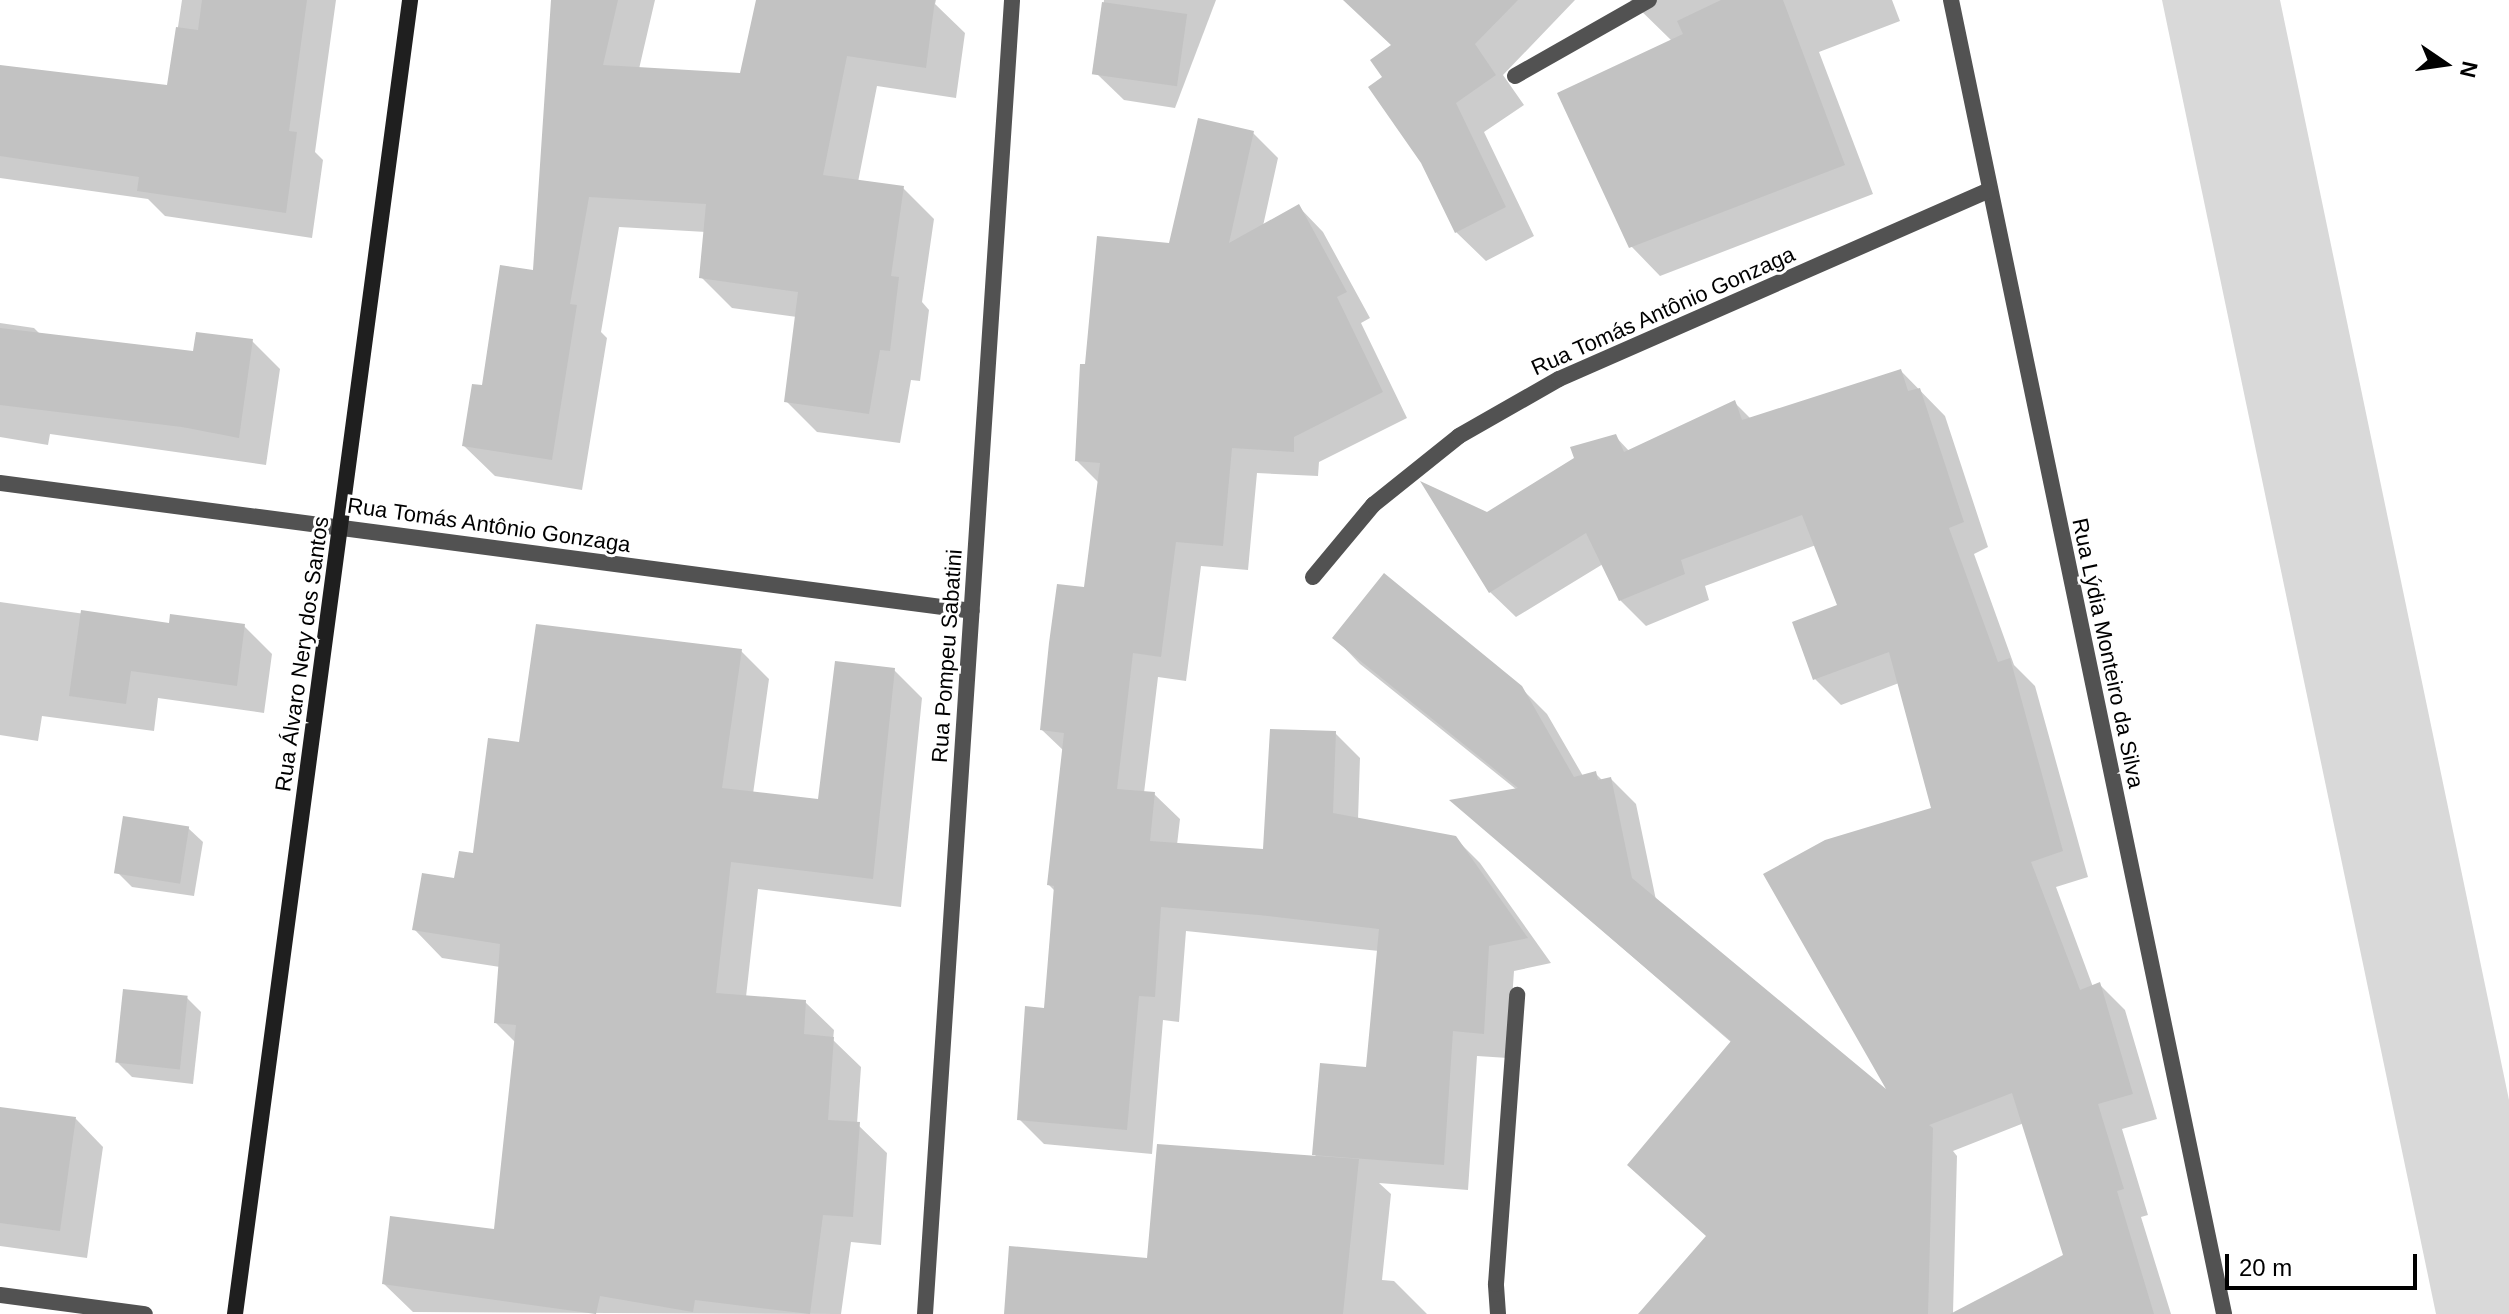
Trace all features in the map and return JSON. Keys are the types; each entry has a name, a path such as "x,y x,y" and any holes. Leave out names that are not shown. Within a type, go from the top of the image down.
{"main road":[{"name":"Rua Álvaro Nery dos Santos","path":"235,1314 410,0"}],"street":[{"name":"Rua Pompeu Sabatini","path":"925,1314 1012,0"},
{"path":"1515,76 1649,0"},
{"name":"Rua Lýdia Monteiro da Silva","path":"1951,0 1988,191 2224,1314"},
{"name":"Rua Tomás Antônio Gonzaga","path":"1313,577 1373,505 1459,436 1559,379 1988,191"},
{"name":"Rua Tomás Antônio Gonzaga","path":"0,483 972,611"},
{"path":"1498,1314 1496,1284 1517,995"},
{"path":"0,1295 145,1314"}],"shaded area":[{"path":"2162,0 2280,0 2509,1100 2509,1314 2436,1314"}],"building":[{"path":"202,0 307,0 289,131 297,132 286,213 137,191 139,177 0,156 0,65 167,85 176,27 198,30"},
{"path":"551,0 618,0 603,65 740,73 756,0 935,0 926,68 847,56 823,175 904,186 891,276 899,277 890,351 880,350 869,414 784,402 798,292 699,278 706,204 589,197 570,304 577,305 552,460 462,446 472,384 482,385 500,265 533,270"},
{"path":"1343,0 1518,0 1475,44 1496,75 1456,103 1506,207 1455,233 1421,163 1368,87 1382,77 1370,60 1391,45"},
{"path":"1721,0 1783,0 1845,165 1629,248 1557,93 1683,34 1677,21"},
{"path":"1102,2 1187,14 1177,86 1092,74"},
{"path":"1198,118 1254,131 1229,243 1299,204 1347,292 1337,297 1383,392 1294,437 1294,452 1232,448 1223,546 1176,542 1161,657 1133,653 1117,789 1155,792 1150,841 1263,849 1270,729 1336,731 1333,813 1456,836 1528,938 1489,946 1484,1034 1453,1031 1444,1165 1312,1155 1320,1063 1366,1067 1379,929 1259,915 1161,907 1155,997 1139,996 1127,1130 1017,1120 1025,1006 1044,1008 1054,886 1047,885 1064,733 1040,730 1049,643 1057,584 1084,587 1100,463 1075,461 1080,364 1085,364 1097,236 1169,243"},
{"path":"0,328 193,351 196,332 253,339 239,438 182,427 0,405"},
{"path":"1901,369 1908,391 1920,388 1964,522 1949,528 1998,662 2010,658 2063,851 2031,862 2080,990 2100,982 2133,1094 2098,1104 2124,1189 2117,1191 2154,1314 1950,1314 2063,1255 2012,1093 1929,1125 1933,1128 1928,1314 1638,1314 1706,1236 1627,1165 1731,1041 1449,800 1518,788 1332,638 1384,573 1522,686 1574,777 1596,771 1598,780 1611,777 1632,878 1886,1089 1763,874 1825,840 1931,808 1889,652 1813,680 1792,622 1837,605 1802,515 1681,560 1685,574 1619,601 1586,533 1489,593 1420,481 1487,512 1574,458 1570,447 1616,434 1624,452 1735,400 1742,420"},
{"path":"81,610 169,623 170,614 245,624 237,686 131,671 126,704 69,696"},
{"path":"536,624 742,649 722,788 818,799 835,661 895,668 873,879 731,862 716,993 806,1000 804,1034 834,1037 828,1120 860,1122 853,1217 823,1215 810,1314 695,1300 693,1312 600,1296 596,1314 382,1284 390,1216 494,1229 516,1025 494,1023 500,944 412,930 422,873 454,878 459,851 473,853 488,738 519,742"},
{"path":"123,816 189,826 180,884 114,873"},
{"path":"123,989 188,996 180,1069 115,1063"},
{"path":"0,1107 76,1117 60,1231 0,1223"},
{"path":"1157,1144 1359,1159 1343,1314 1004,1314 1009,1246 1147,1258"}]}
